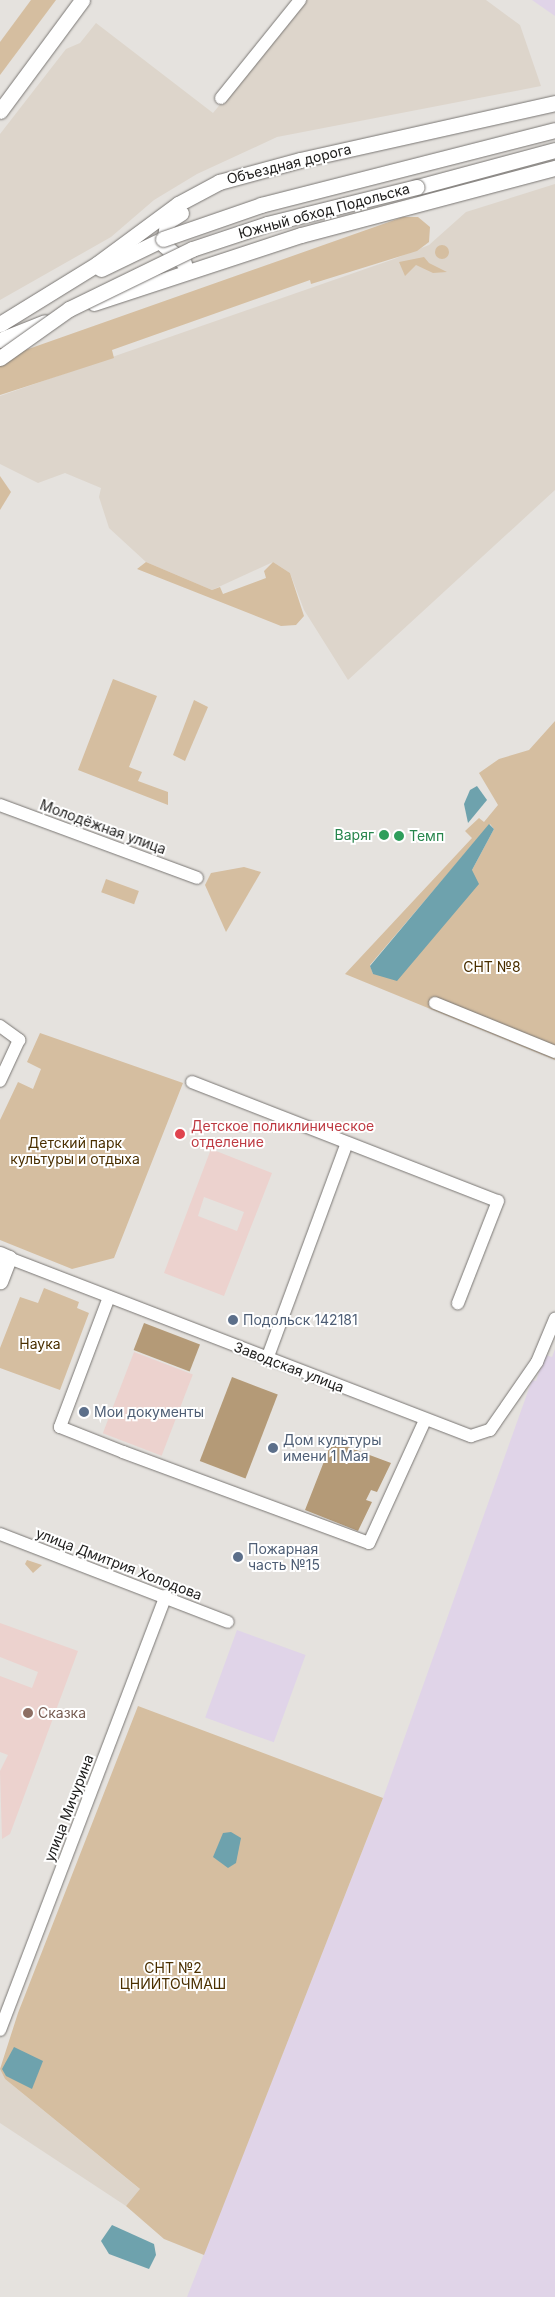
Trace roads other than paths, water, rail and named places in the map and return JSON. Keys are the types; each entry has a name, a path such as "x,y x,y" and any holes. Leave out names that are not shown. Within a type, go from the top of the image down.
{"main road":[{"path":"0,95 70,0"},
{"path":"0,111 82,0"},
{"name":"Объездная дорога","path":"0,324 97,264 186,200 219,182 300,160 555,103"},
{"name":"Южный обход Подольска","path":"0,335 90,274 163,239 261,205 555,130"},
{"name":"Южный обход Подольска","path":"0,358 69,309 192,249 267,224 555,150"},
{"path":"252,251 188,265 164,245 167,222 218,192 300,160"},
{"path":"0,340 110,297 252,251 555,168"},
{"path":"0,1281 5,1256"}],"street":[{"path":"221,98 300,0"},
{"name":"Молодёжная улица","path":"0,805 196,878"},
{"path":"435,1003 555,1052"},
{"path":"0,1026 19,1040 0,1081"},
{"path":"192,1082 498,1201 458,1303"},
{"path":"267,1359 347,1143"},
{"name":"Заводская улица","path":"5,1256 267,1359 471,1436 485,1434 542,1350 555,1319"},
{"path":"109,1297 60,1426 123,1452 369,1543 425,1420"},
{"name":"улица Дмитрия Холодова","path":"0,1534 166,1596 228,1622"},
{"name":"улица Мичурина","path":"0,2030 166,1596"}],"water":[{"path":"477,786 487,800 468,823 464,804 470,790"},
{"path":"489,824 494,829 472,870 479,884 397,981 373,974 370,966"},
{"path":"231,1832 241,1838 236,1863 228,1868 213,1857 223,1833"},
{"path":"14,2047 43,2061 32,2089 6,2076 2,2069"},
{"path":"112,2225 154,2244 156,2255 149,2269 109,2254 101,2241"}],"place":[{"name":"Варяг","path":"384,835"},
{"name":"Темп","path":"399,836"},
{"name":"Детское поликлиническое отделение","path":"180,1134"},
{"name":"Подольск 142181","path":"233,1320"},
{"name":"Мои документы","path":"84,1412"},
{"name":"Дом культуры имени 1 Мая","path":"273,1448"},
{"name":"Пожарная часть №15","path":"238,1557"},
{"name":"Сказка","path":"28,1713"}],"park label":[{"name":"СНТ №8","path":"492,967"},
{"name":"Детский парк культуры и отдыха","path":"75,1152"},
{"name":"Наука","path":"40,1344"},
{"name":"СНТ №2 ЦНИИТОЧМАШ","path":"173,1976"}]}
